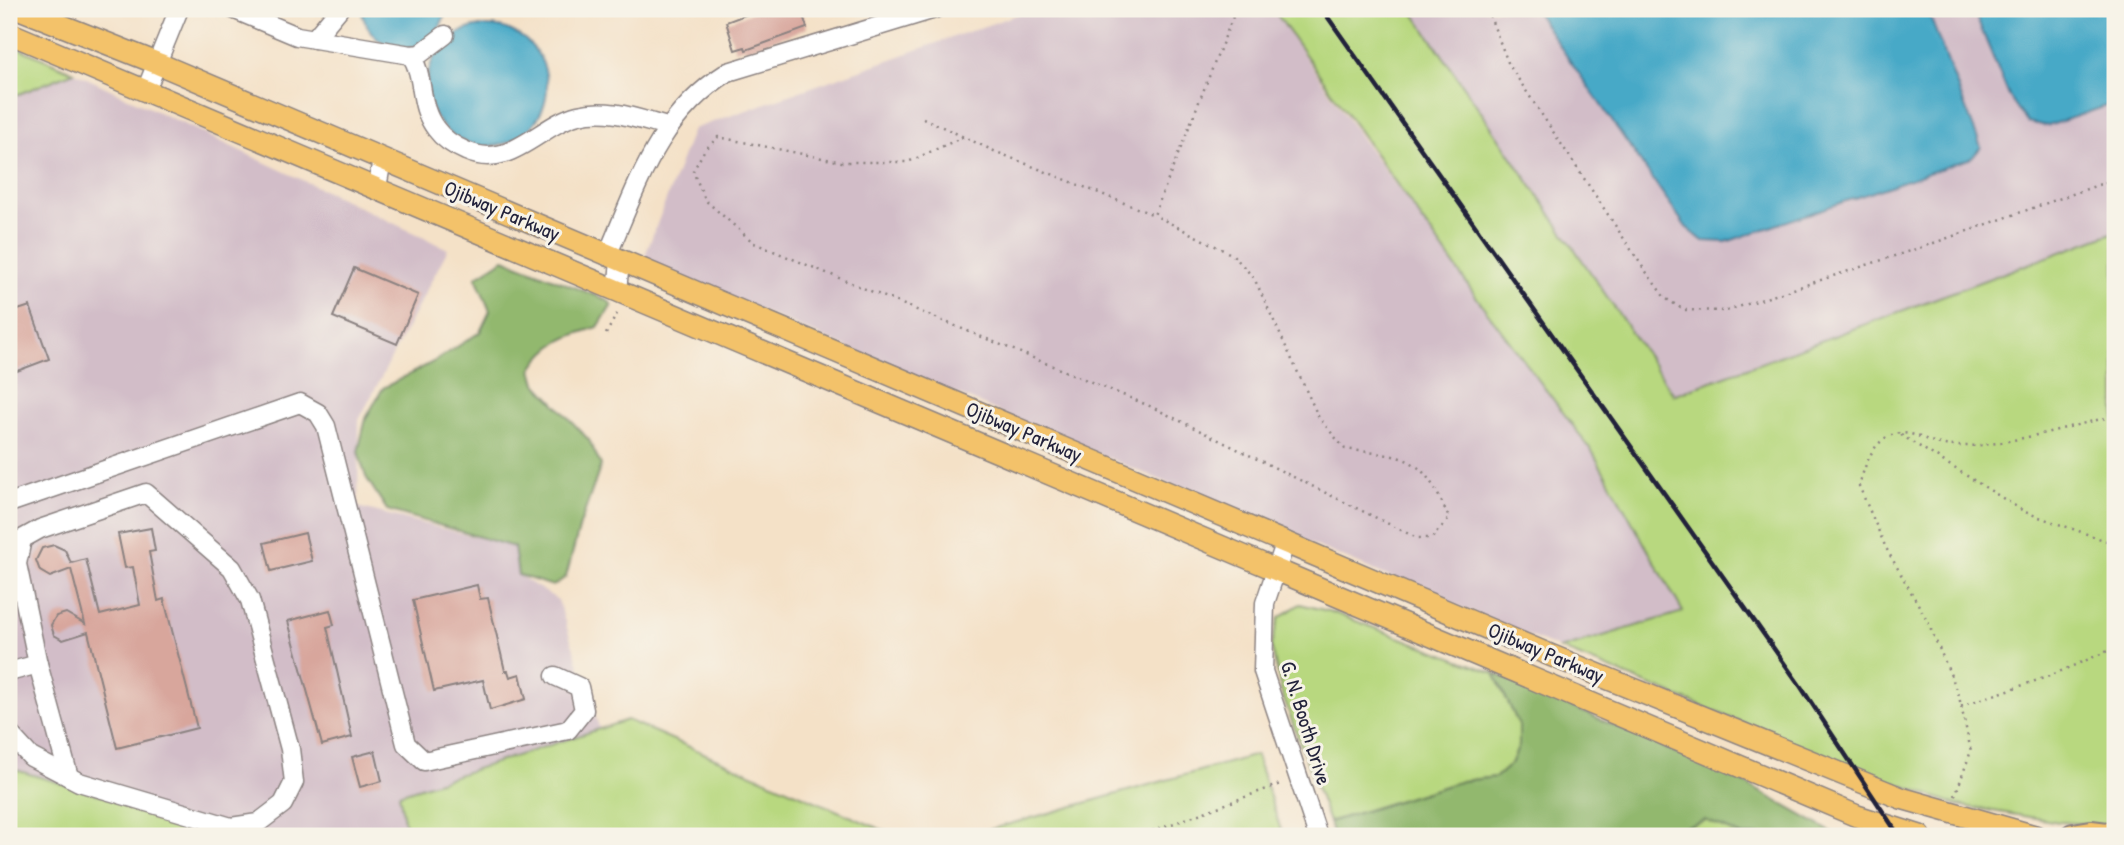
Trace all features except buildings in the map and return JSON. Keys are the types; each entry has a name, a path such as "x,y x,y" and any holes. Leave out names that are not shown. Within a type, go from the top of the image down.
{"highway":[{"path":"2073,836 2091,833 2115,836"}],"main road":[{"name":"Ojibway Parkway","path":"20,9 159,64 1550,655 1901,798 1949,814 2035,836"},
{"name":"Ojibway Parkway","path":"9,33 1857,816 1920,836"}],"street":[{"path":"146,90 159,64 179,9"},
{"path":"233,9 297,36 411,55 420,54 445,35"},
{"path":"314,39 339,9"},
{"path":"622,292 614,259 652,154 667,127 708,85 728,72 935,9"},
{"path":"411,55 417,65 426,114 452,145 471,153 509,153 559,121 579,114 614,113 667,127"},
{"path":"377,188 382,159"},
{"path":"9,503 300,403 318,413 326,426 406,744 424,761 568,730 584,710 579,687 555,676"},
{"path":"9,733 31,757 69,777 231,827 258,823 283,804 294,782 290,749 250,600 232,568 145,493 40,529 22,540 17,564 38,664 69,777"},
{"name":"G. N. Booth Drive","path":"1286,541 1275,569 1262,626 1264,671 1318,836"},
{"path":"9,672 38,664"}],"path":[{"path":"1154,215 1236,9"},
{"path":"1486,9 1510,65 1642,266 1665,298 1684,310 1726,310 1928,245 2115,179"},
{"path":"923,118 1154,215 1233,255 1254,278 1319,418 1345,449 1404,457 1433,480 1449,517 1432,538 1417,538 1295,475 1152,407 754,243 705,200 693,171 704,151 718,137 842,162 908,162 963,137"},
{"path":"606,334 622,292"},
{"path":"1949,814 1971,751 1961,706 1926,618 1886,548 1859,486 1868,457 1885,439 1908,432 1945,445 1984,444 2115,416"},
{"path":"1900,434 2025,512 2115,544"},
{"path":"1961,706 2048,677 2115,648"},
{"path":"1139,836 1298,777"}],"shaded area":[{"path":"1033,9 1272,9 1363,141 1592,451 1683,613 1560,649 643,261 693,129"},
{"path":"1411,9 2115,9 2115,232 1674,395"},
{"path":"74,72 448,249 359,420 358,507 514,547 518,575 558,600 600,730 400,794 407,836 241,836 9,768 9,98"}],"green space":[{"path":"1273,9 1411,9 1674,395 2115,232 2115,826 2059,822 1957,805 1865,772 1560,649 1683,612 1592,451 1482,305"},
{"path":"9,44 74,72 9,98"},
{"path":"504,259 607,300 612,305 598,327 552,346 532,369 536,383 589,440 601,465 580,525 566,577 553,586 518,575 514,547 387,510 366,477 358,452 366,418 383,388 435,361 480,332 490,311 476,277"},
{"path":"1300,604 1332,612 1494,673 1519,725 1519,746 1511,764 1496,777 1462,781 1329,822 1282,694 1271,645 1279,618"},
{"path":"1494,673 1741,781 1838,836 1743,836 1705,820 1657,836 1333,836 1329,822 1462,781 1496,777 1511,764 1519,746 1519,725"},
{"path":"627,720 896,836 407,836 399,794"},
{"path":"1256,755 1283,836 967,836"},
{"path":"9,768 241,836 9,836"},
{"path":"1706,820 1743,836 1676,836 1674,831"}],"water":[{"path":"361,9 446,9 440,26 430,38 418,46 404,48 390,46 377,39 367,26"},
{"path":"1534,9 1927,9 1981,147 1972,158 1726,242 1703,241 1686,227"},
{"path":"1973,9 2115,9 2115,103 2048,126 2027,122 2009,96"},
{"path":"487,26 510,31 529,44 542,63 547,86 542,109 529,128 510,141 487,146 464,141 445,128 432,109 427,86 432,63 445,44 464,31"}],"railway":[{"path":"1322,9 1801,687 1899,836"}]}
